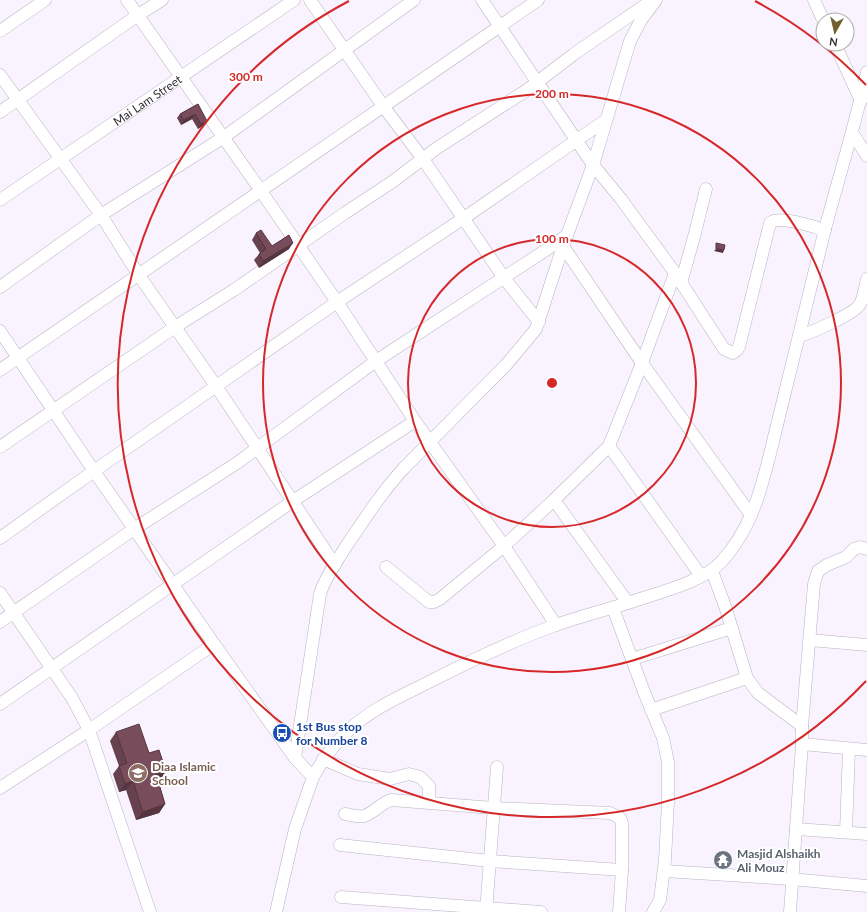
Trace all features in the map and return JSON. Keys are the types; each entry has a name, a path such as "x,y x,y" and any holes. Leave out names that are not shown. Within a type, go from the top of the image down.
{"street":[{"path":"0,31 45,0"},
{"path":"126,0 224,137 337,302 415,421 504,546 556,625"},
{"path":"0,112 162,0"},
{"name":"Mai Lam Street","path":"0,200 294,0"},
{"path":"310,0 383,106 423,159 504,278 539,322"},
{"path":"0,287 101,215 224,137 414,0"},
{"path":"482,0 593,165 621,199 675,273 724,349 733,353 739,347 770,223 773,220 783,220 825,230"},
{"path":"0,370 538,0"},
{"path":"0,447 175,327 234,290 392,182 423,159 527,90 574,54 652,0"},
{"path":"295,758 320,594 326,578 383,492 404,468 506,365 532,335 539,322 565,241 593,165 633,35 641,20 656,0"},
{"path":"814,0 820,12"},
{"path":"839,52 861,101"},
{"path":"276,912 296,829 313,776 323,759 351,728 368,715 467,662 556,625 613,608 686,583 706,574 721,563 741,534 757,501 800,336 825,230 853,134 865,87 867,72"},
{"path":"0,75 101,215 138,274 258,448 335,565"},
{"path":"0,538 337,302 464,218 606,120"},
{"path":"853,134 867,156"},
{"path":"681,283 706,189"},
{"path":"0,622 134,529 258,448 376,362 504,278 565,241"},
{"path":"565,241 642,363 751,515"},
{"path":"386,567 429,602 434,602 440,599 504,546 609,446 642,363 675,273"},
{"path":"800,336 823,328 855,309 860,304 867,279"},
{"path":"0,331 94,471 214,644 295,758 313,776"},
{"path":"0,704 293,501 415,421"},
{"path":"609,446 706,574 732,628 748,678 758,694 802,726"},
{"path":"554,500 628,603"},
{"path":"790,912 802,726 814,584 818,571 827,565 846,557 854,549 860,547 867,549"},
{"path":"0,593 72,698 89,730 150,912"},
{"path":"613,608 663,738 668,762 668,801 664,871 660,900 653,912"},
{"path":"632,659 732,628"},
{"path":"810,640 867,645"},
{"path":"0,788 89,730 214,644"},
{"path":"651,710 748,678"},
{"path":"802,744 867,750"},
{"path":"846,832 849,749"},
{"path":"323,759 358,774 390,779 408,774 420,777 428,786 429,802"},
{"path":"486,910 497,767"},
{"path":"345,814 366,815 383,803 391,800 494,808 610,813 620,818 622,823 622,870 619,912"},
{"path":"796,829 867,834"},
{"path":"340,845 490,861 622,870"},
{"path":"664,871 791,879 867,886"},
{"path":"341,897 486,910 541,912"}],"building":[{"path":"198,104 207,121 201,124 195,114 184,120 180,114"},
{"path":"261,230 272,246 289,235 293,243 263,261 259,254 266,249 256,233"},
{"path":"716,243 725,245 724,250 716,249"},
{"path":"139,724 149,753 159,750 166,771 156,774 165,804 143,812 133,781 125,784 119,766 127,763 116,732"}],"place":[{"name":"1st Bus stop for Number 8","path":"282,733"},
{"name":"Diaa Islamic School","path":"138,773"},
{"name":"Masjid Alshaikh Ali Mouz","path":"723,860"}]}
